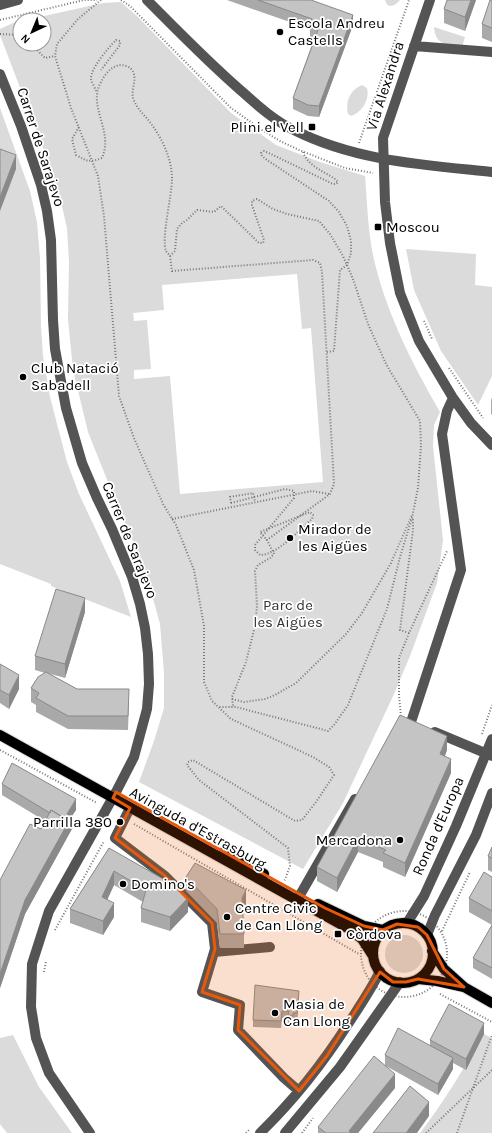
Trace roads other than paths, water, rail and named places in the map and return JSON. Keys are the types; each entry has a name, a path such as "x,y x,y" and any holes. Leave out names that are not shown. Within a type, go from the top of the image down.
{"main road":[{"name":"Avinguda d'Estrasburg","path":"0,728 114,795 300,895 349,920 371,928 383,930"},
{"name":"Avinguda d'Estrasburg","path":"0,735 82,781 114,795 130,808 350,929 364,942 373,956"},
{"path":"464,987 437,981 418,979 406,982 393,982 387,978 375,964 373,956 375,942 383,930 397,924 407,924 418,927 427,935 432,951 444,969 464,987 492,1003"},
{"path":"418,979 429,967 432,958 432,951"}],"street":[{"path":"0,5 18,0"},
{"path":"146,0 210,63 272,117 294,130 334,146 383,160 492,172"},
{"name":"Via Alexandra","path":"430,0 383,138 383,160 390,243 400,294 419,341 453,398 471,423 492,445"},
{"path":"414,46 492,52"},
{"name":"Carrer de Sarajevo","path":"0,74 23,132 41,185 47,211 51,240 55,349 66,408 82,463 132,577 145,628 148,654 147,709 134,757 49,911 32,964 31,1007 36,1038 49,1073 90,1133"},
{"path":"418,725 461,570 442,434 447,412 453,398"},
{"path":"401,718 489,755"},
{"name":"Ronda d'Europa","path":"407,924 424,896 489,755 492,739"},
{"path":"300,895 358,793"},
{"path":"427,935 432,922 476,835 492,793"},
{"path":"130,808 115,838 165,876 212,923 215,949 202,992 240,1005 238,1030 284,1078 299,1091"},
{"path":"214,952 270,947"},
{"path":"256,1130 280,1114 327,1056 374,983 380,971"},
{"path":"292,1131 340,1067 400,982"}],"place":[{"name":"Escola Andreu Castells","path":"280,32"},
{"name":"Plini el Vell","path":"312,127"},
{"name":"Moscou","path":"378,227"},
{"name":"Club Natació Sabadell","path":"23,377"},
{"name":"Mirador de les Aigües","path":"290,538"},
{"name":"Parrilla 380","path":"120,822"},
{"name":"Mercadona","path":"400,840"},
{"name":"Domino's","path":"123,884"},
{"name":"Centre Civic de Can Llong","path":"227,917"},
{"name":"Còrdova","path":"338,934"},
{"name":"Masia de Can Llong","path":"275,1013"}],"park label":[{"name":"Parc de les Aigües","path":"288,614"}]}
